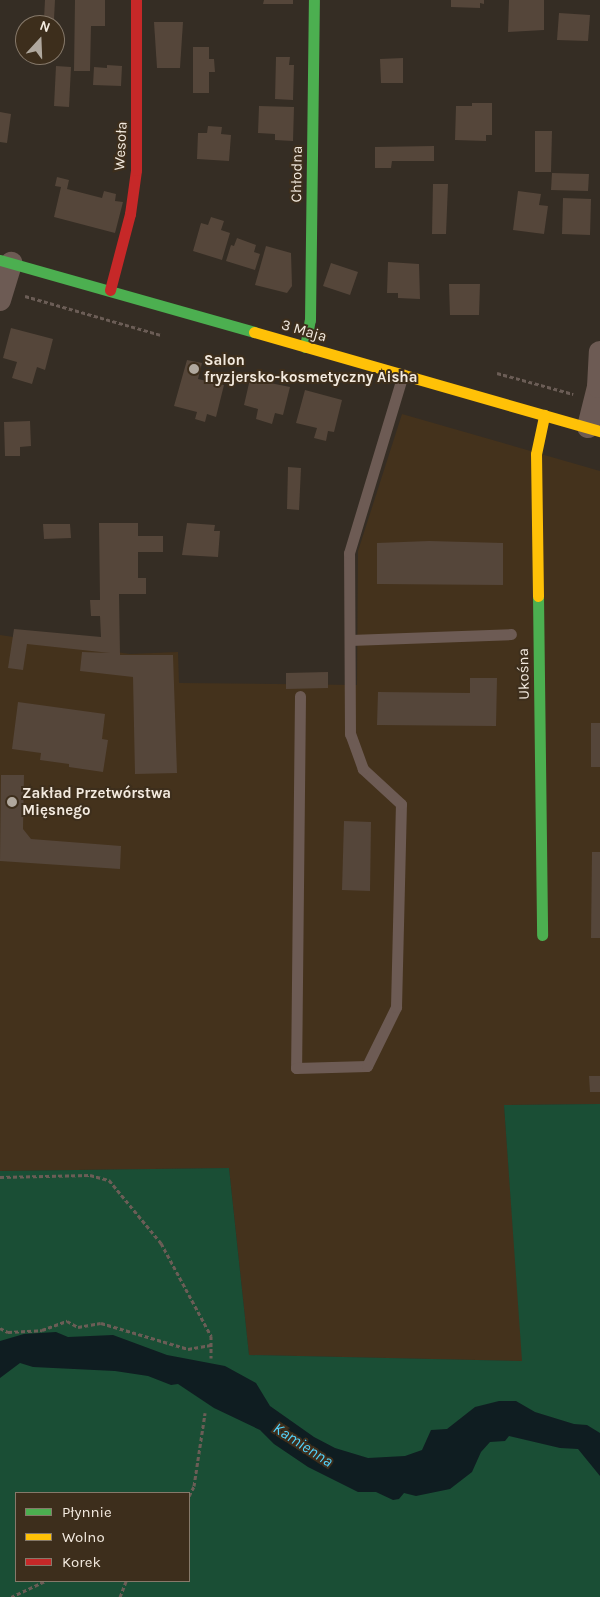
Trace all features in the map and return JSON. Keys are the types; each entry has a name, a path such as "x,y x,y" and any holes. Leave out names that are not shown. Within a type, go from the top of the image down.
{"street":[{"name":"Wesoła","path":"110,290 130,214 136,170 136,0"},
{"name":"Chłodna","path":"305,347 310,320 314,0"},
{"name":"3 Maja","path":"6,261 594,429"},
{"path":"0,300 6,261"},
{"path":"594,429 600,352"},
{"name":"Ukośna","path":"542,935 536,454 544,414"}],"lane":[{"path":"300,696 296,1068 367,1066 396,1007 401,804 363,769 350,734 349,553 403,374"},
{"path":"350,640 510,634"}],"path":[{"path":"0,1177 90,1176 109,1180 160,1243 211,1336 211,1358"},
{"path":"0,1328 8,1332 42,1330 67,1322 78,1327 101,1323 188,1349 211,1345"},
{"path":"190,1494 194,1486 205,1413"},
{"path":"11,1597 43,1582"},
{"path":"120,1597 126,1582"}],"shaded area":[{"path":"402,414 600,471 600,1104 504,1105 523,1361 249,1355 229,1168 0,1171 0,635 130,654 178,652 179,683 357,685 358,551"}],"green space":[{"path":"600,1104 600,1597 0,1597 0,1171 229,1168 249,1355 522,1361 504,1105"}],"water":[{"name":"Kamienna","path":"56,1332 68,1337 113,1335 167,1355 225,1366 256,1383 270,1406 314,1437 335,1448 368,1458 405,1456 422,1450 431,1430 447,1429 475,1407 499,1401 516,1401 535,1412 574,1424 587,1425 600,1433 600,1476 578,1449 560,1448 509,1436 505,1441 490,1442 481,1452 472,1472 450,1489 416,1496 404,1493 399,1499 393,1500 376,1492 358,1492 308,1467 274,1444 260,1430 214,1408 178,1384 171,1385 148,1376 115,1371 33,1367 20,1363 0,1378 0,1341 24,1334"}],"building":[{"path":"45,0 55,0 54,15 44,15"},
{"path":"75,0 105,0 105,26 91,26 90,71 74,71"},
{"path":"264,0 293,0 293,4 263,4"},
{"path":"451,0 484,0 484,4 480,3 480,8 451,7"},
{"path":"509,0 544,0 544,30 508,32"},
{"path":"559,13 590,15 588,41 557,40"},
{"path":"154,22 183,22 180,68 157,68"},
{"path":"193,47 209,47 209,59 214,59 215,72 209,72 209,93 193,93"},
{"path":"276,57 290,57 289,65 294,65 293,100 275,99"},
{"path":"403,58 403,83 381,83 380,59"},
{"path":"107,65 122,66 121,86 93,85 94,67 107,68"},
{"path":"56,66 71,67 69,107 54,106"},
{"path":"472,103 492,103 492,135 486,135 486,141 455,140 456,106 472,106"},
{"path":"259,106 294,107 293,141 275,140 275,134 258,133"},
{"path":"0,112 11,114 7,143 0,142"},
{"path":"208,126 222,127 221,134 231,135 229,161 197,159 198,133 207,133"},
{"path":"535,131 552,131 551,172 535,172"},
{"path":"434,146 434,161 392,161 391,168 375,168 375,147"},
{"path":"552,173 589,174 588,191 551,190"},
{"path":"57,177 69,180 67,189 102,198 104,191 116,194 115,201 123,202 115,233 54,217 61,187 55,186"},
{"path":"433,184 448,184 446,234 432,234"},
{"path":"518,191 541,194 539,205 548,206 544,234 513,230"},
{"path":"563,198 591,199 590,235 562,234"},
{"path":"211,217 224,221 221,230 230,233 222,260 193,251 201,223 208,225"},
{"path":"237,238 256,245 254,252 260,254 255,270 226,261 231,245 234,246"},
{"path":"266,246 291,253 292,286 287,293 255,285"},
{"path":"388,262 419,264 420,299 398,298 398,293 387,293"},
{"path":"331,263 358,272 350,295 323,286"},
{"path":"449,284 480,284 479,315 450,315"},
{"path":"11,328 53,339 45,370 37,367 32,384 12,378 17,362 3,358"},
{"path":"187,360 202,363 198,379 224,385 216,417 207,414 205,422 195,419 197,412 174,406"},
{"path":"250,379 290,387 283,415 275,413 272,424 256,419 258,409 244,405"},
{"path":"305,390 342,400 334,432 328,431 326,441 314,438 317,428 296,423"},
{"path":"30,421 31,446 20,447 20,456 5,456 4,422"},
{"path":"288,467 301,468 299,510 287,509"},
{"path":"99,523 138,523 138,536 163,536 163,552 138,552 138,578 146,578 146,594 119,594 120,655 173,655 177,773 135,774 133,677 80,671 82,652 110,653 27,644 23,670 8,668 14,629 101,637 100,616 91,616 90,600 100,600"},
{"path":"187,523 215,525 214,531 220,531 218,557 182,555"},
{"path":"43,524 70,524 71,538 44,539"},
{"path":"429,541 503,543 503,585 377,584 377,543"},
{"path":"328,672 328,688 286,689 286,673"},
{"path":"470,678 497,678 496,726 377,725 378,692 470,693"},
{"path":"18,702 105,714 102,739 108,740 103,772 40,760 41,753 12,749"},
{"path":"591,723 600,723 600,767 591,767"},
{"name":"Zakład Przetwórstwa Mięsnego","path":"1,775 24,775 23,829 31,839 121,846 120,869 0,861"},
{"path":"344,821 371,822 370,891 342,890"},
{"path":"592,852 600,852 600,938 591,938"},
{"path":"589,1076 600,1076 600,1092 590,1092"}],"traffic: fast":[{"path":"305,347 310,320 314,0"},
{"path":"0,260 254,332"},
{"path":"538,596 542,935"}],"traffic: slow":[{"path":"254,332 600,431"},
{"path":"538,596 536,454 544,415"}],"traffic: jam":[{"path":"110,290 130,214 136,170 136,0"}],"place":[{"name":"Salon fryzjersko-kosmetyczny Aisha","path":"194,369"},
{"name":"Zakład Przetwórstwa Mięsnego","path":"12,802"}]}
